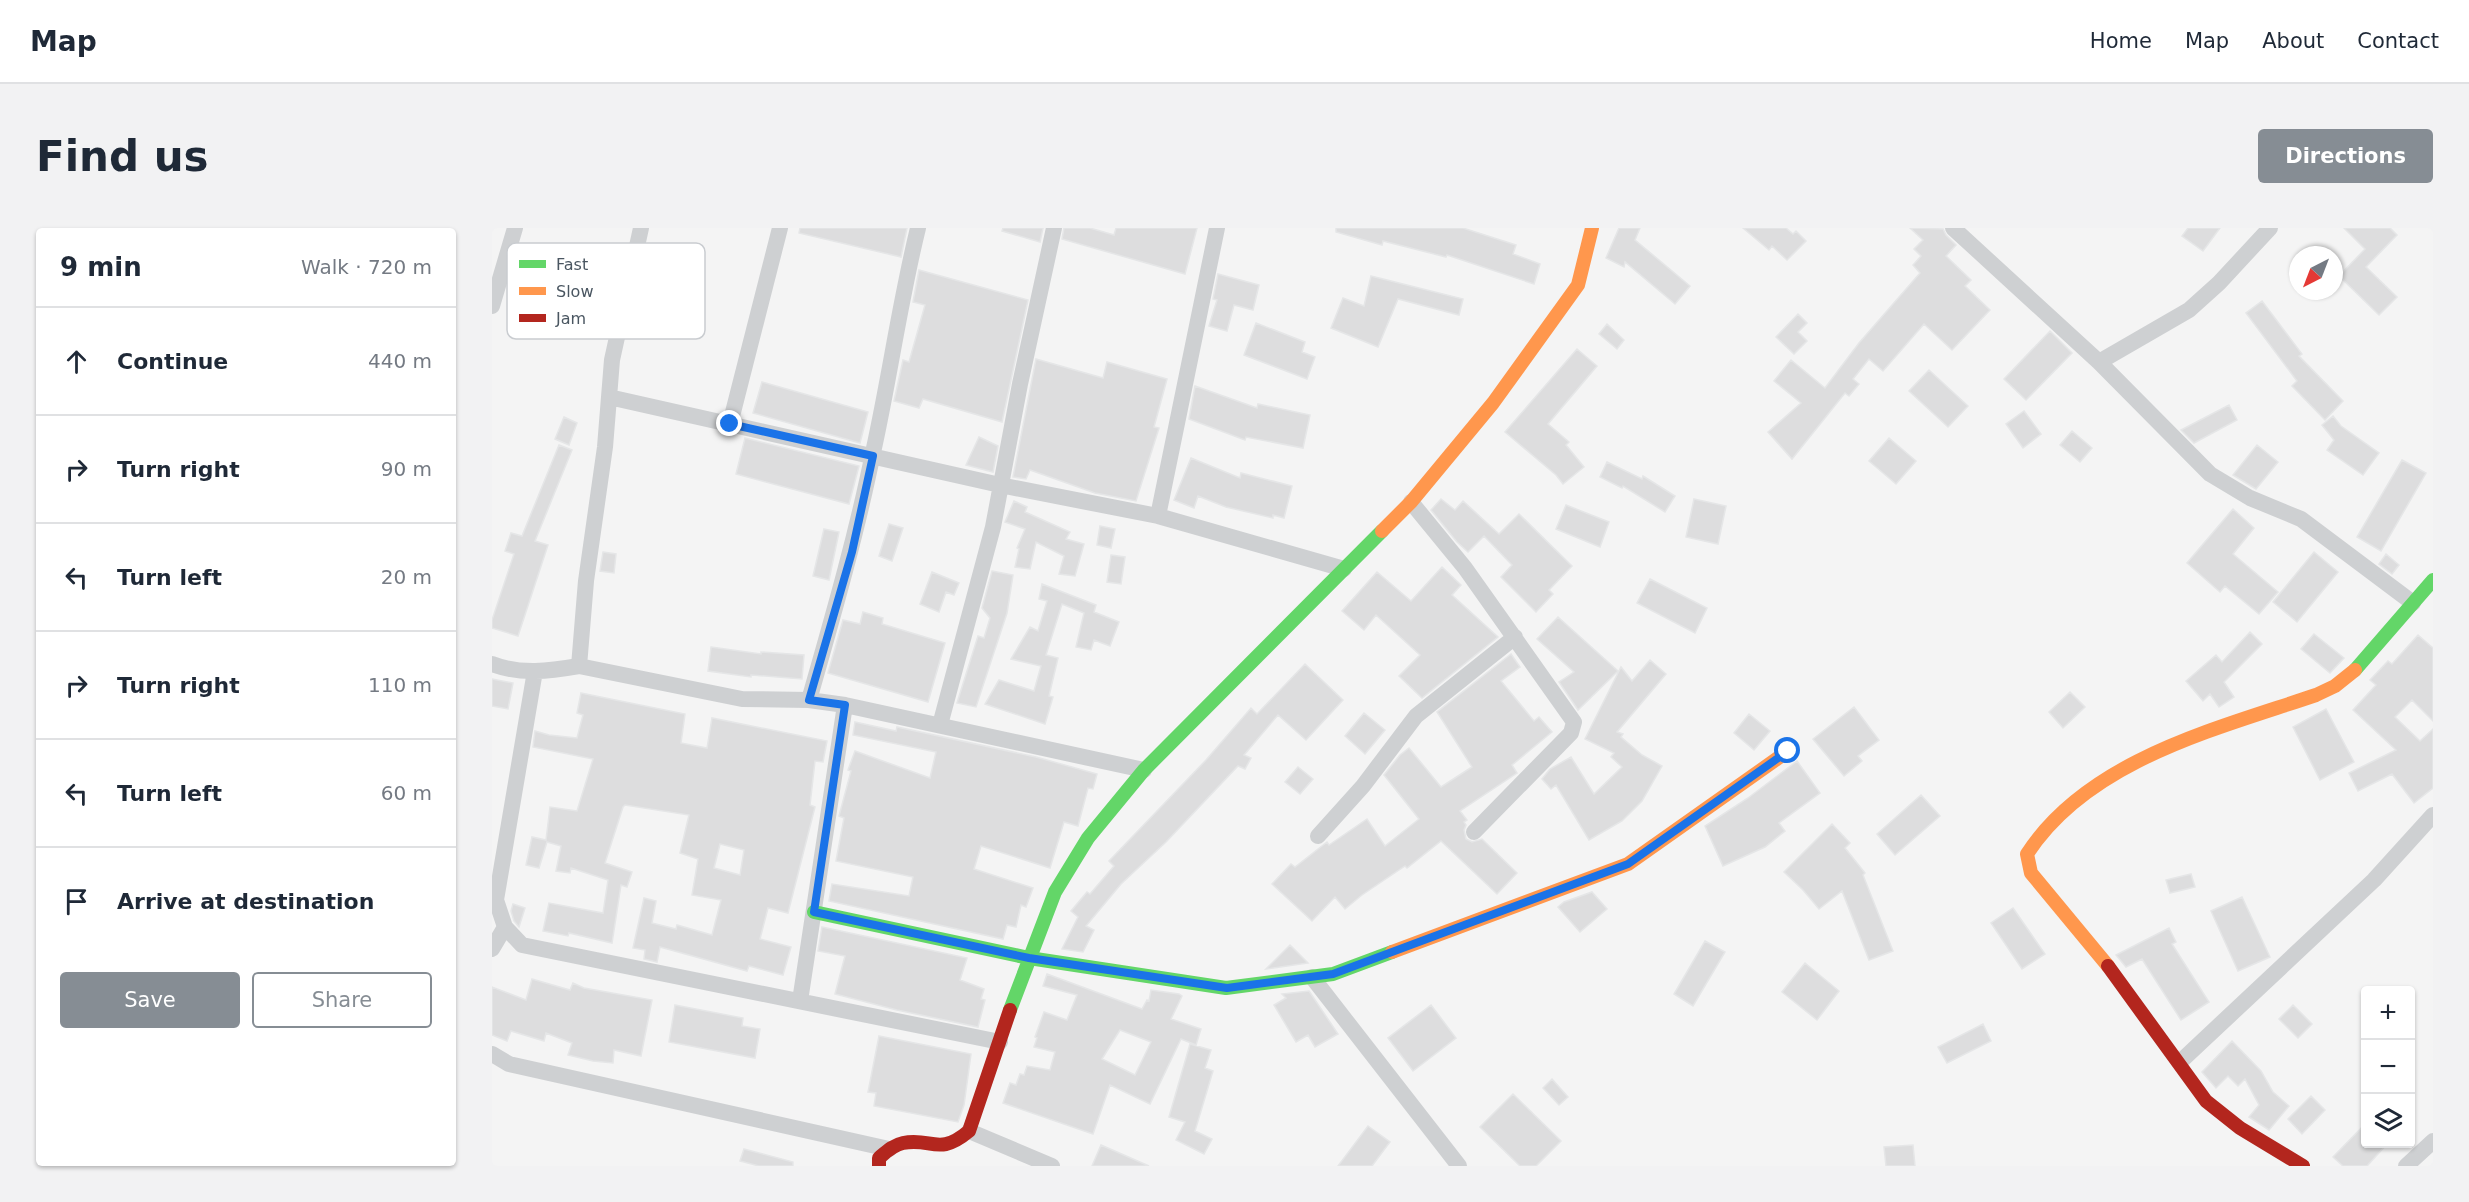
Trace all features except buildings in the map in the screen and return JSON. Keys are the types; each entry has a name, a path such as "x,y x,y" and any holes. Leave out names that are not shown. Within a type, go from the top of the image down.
{"street":[{"path":"511,243 515,228"},
{"path":"638,243 641,228"},
{"path":"730,424 780,228"},
{"path":"809,700 852,552 873,456 903,285 918,228"},
{"path":"940,725 993,527 1020,384 1054,228"},
{"path":"1158,516 1217,228"},
{"path":"879,1166 879,1158 901,1142 946,1145 958,1140 969,1131 1029,958 1055,892 1088,838 1144,770 1411,502 1493,403 1578,285 1592,228"},
{"path":"1953,228 2099,362 2210,474 2250,498 2301,519 2413,603"},
{"path":"2099,362 2189,310 2220,283 2270,228"},
{"path":"492,306 507,255"},
{"path":"579,666 586,581 604,458 612,360 617,339"},
{"path":"609,397 1000,485 1158,516 1344,569"},
{"path":"1411,502 1465,568 1574,722 1571,733 1474,832"},
{"path":"2303,1166 2240,1128 2206,1101 2115,974 2031,873 2027,854 2040,834 2093,786 2183,740 2316,695 2335,686 2358,669 2433,580"},
{"path":"1318,836 1363,786 1416,716 1515,637"},
{"path":"492,664 535,671 579,666 742,699 809,700 845,705 1144,770"},
{"path":"535,671 496,877 496,900 505,927 522,945 1000,1042"},
{"path":"800,1001 845,705"},
{"path":"814,912 1029,958 1227,988 1333,974 1628,864 1788,751"},
{"path":"2180,1062 2374,880 2433,816"},
{"path":"492,949 505,927"},
{"path":"1312,977 1459,1166"},
{"path":"492,1054 509,1064 889,1149"},
{"path":"969,1131 1052,1166"},
{"path":"2406,1166 2433,1141"}],"traffic: fast":[{"path":"1010,1010 1055,892 1088,838 1144,770 1382,531"},
{"path":"2355,670 2433,580"},
{"path":"814,912 1029,958 1226,988 1333,974 1392,952"}],"traffic: slow":[{"path":"1382,531 1411,502 1493,403 1578,285 1592,228"},
{"path":"2108,966 2031,873 2027,854 2053,822 2084,794 2119,771 2197,735 2316,695 2335,686 2355,670"},
{"path":"1392,952 1628,864 1788,751"}],"traffic: jam":[{"path":"2108,966 2206,1101 2240,1128 2303,1166"},
{"path":"879,1166 879,1158 899,1144 921,1142 942,1145 958,1139 969,1131 1010,1010"}],"route":[{"path":"730,424 873,456 852,552 809,700 845,705 814,912 1029,958 1227,988 1333,974 1628,864 1788,751"}]}
